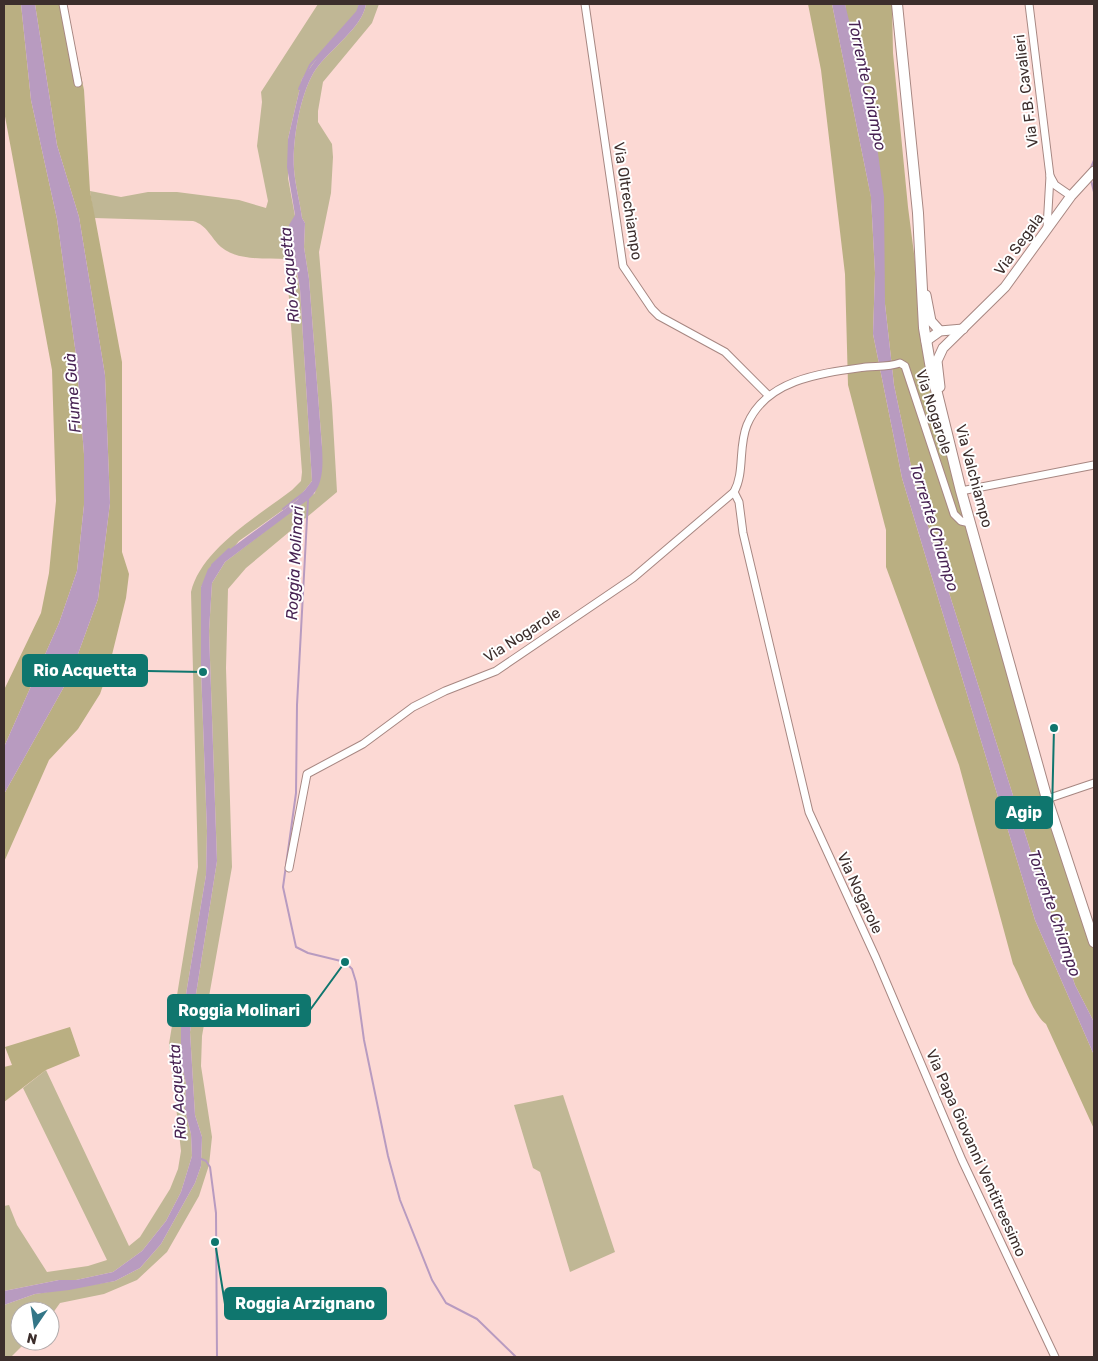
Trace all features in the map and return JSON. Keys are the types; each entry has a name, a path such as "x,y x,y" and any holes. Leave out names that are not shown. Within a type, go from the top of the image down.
{"main road":[{"name":"Via Valchiampo","path":"897,4 918,213 926,341 961,491 1047,799 1094,942"}],"street":[{"path":"63,4 78,83"},
{"name":"Via Oltrechiampo","path":"585,4 623,266 652,309 659,316 725,352 768,395"},
{"name":"Via F.B. Cavalieri","path":"1029,4 1050,176 1047,228"},
{"name":"Via Segala","path":"947,344 1005,287 1071,196 1094,171"},
{"path":"1050,176 1055,184 1071,196"},
{"path":"921,276 932,321 940,331"},
{"path":"926,341 940,331 963,328"},
{"path":"926,341 947,344 937,361 940,405"},
{"name":"Via Nogarole","path":"768,395 785,386 805,379 900,363 905,366 954,514 961,521 970,523"},
{"path":"734,492 739,483 742,441 748,424 768,395"},
{"path":"961,491 1094,465"},
{"name":"Via Nogarole","path":"289,868 307,774 363,744 413,707 445,691 496,671 633,578 734,492 739,502 743,534 809,812 876,958"},
{"path":"1047,799 1094,783"},
{"name":"Via Papa Giovanni Ventitreesimo","path":"876,958 962,1160 1056,1357"}],"shaded area":[{"path":"4,4 21,4 31,100 57,219 76,355 84,454 84,505 77,571 59,623 4,747 4,690 41,613 49,573 56,501 52,370 4,111"},
{"path":"21,4 35,4 57,145 79,217 105,375 110,503 98,599 70,676 4,794 4,747 59,623 77,571 84,505 84,454 76,355 57,219 31,100"},
{"path":"35,4 66,4 84,90 90,191 122,362 122,552 129,574 126,598 108,671 100,694 78,729 49,760 4,862 4,794 70,676 98,599 110,503 105,375 79,217 57,145"},
{"path":"318,4 359,4 357,13 325,47 302,79 288,139 288,178 295,216 291,230 291,245 300,289 312,481 297,500 239,541 201,587 201,669 207,831 206,875 181,1024 181,1062 186,1083 185,1110 191,1134 192,1156 181,1192 166,1221 142,1251 113,1272 76,1280 59,1280 4,1291 4,1206 9,1205 17,1225 47,1272 88,1266 107,1260 23,1088 46,1070 129,1246 140,1237 170,1189 178,1169 181,1151 169,1044 198,867 191,592 197,576 218,548 248,522 292,490 301,481 302,472 286,259 252,258 235,255 221,247 202,225 193,221 94,218 90,191 121,197 148,192 177,192 239,200 266,208 268,201 257,146 262,102 261,92"},
{"path":"359,4 366,4 364,13 359,21 316,69 310,79 301,104 294,145 295,175 302,218 305,223 304,247 309,279 322,447 322,475 314,494 309,499 225,562 212,583 209,631 217,861 190,1032 195,1115 202,1137 201,1166 195,1183 161,1244 140,1268 115,1281 69,1290 35,1294 10,1301 10,1303 4,1305 4,1291 59,1280 76,1280 113,1272 142,1251 166,1221 181,1192 192,1156 191,1134 185,1110 186,1083 181,1062 181,1024 206,875 207,831 201,669 201,587 208,569 222,555 297,500 312,481 300,289 289,225 295,215 287,167 288,139 302,79 325,47 357,13"},
{"path":"366,4 379,4 372,23 323,82 318,111 318,122 332,144 333,157 331,193 319,252 332,405 337,492 246,568 228,589 226,668 232,867 202,1036 201,1066 212,1137 209,1165 199,1196 167,1252 137,1280 104,1294 60,1303 60,1301 15,1301 35,1294 115,1281 140,1268 161,1244 195,1183 201,1166 202,1137 195,1115 190,1032 217,861 209,631 212,583 225,562 315,493 322,447 309,279 304,247 305,223 302,218 295,175 294,145 301,104 310,79 316,69 352,30 364,13"},
{"path":"808,4 832,4 871,197 875,273 873,334 902,478 1035,920 1094,1055 1094,1129 1046,1024 1032,1005 1013,964 959,765 886,567 886,530 848,385 845,274 821,70"},
{"path":"832,4 845,4 874,124 884,197 885,304 894,385 915,485 1034,862 1075,985 1094,1022 1094,1055 1035,920 902,478 873,334 875,273 871,197"},
{"path":"845,4 892,4 893,53 908,207 928,362 959,478 1094,945 1094,1022 1075,985 1034,862 915,485 894,385"},
{"path":"70,1027 80,1056 46,1070 4,1102 4,1067 12,1065 5,1047"},
{"path":"563,1095 615,1252 570,1272 540,1172 533,1168 514,1105"},
{"path":"10,1303 10,1351 17,1351 11,1357 4,1357 4,1305"}],"waterway":[{"name":"Rio Acquetta","path":"299,89 310,65 357,12 360,4"},
{"path":"1090,170 1094,160"},
{"path":"1091,180 1094,192"},
{"name":"Rio Acquetta","path":"283,509 306,491"},
{"name":"Roggia Molinari","path":"308,500 297,705 296,793 283,887 296,947 308,953 345,962 352,969 356,982 364,1040 388,1156 400,1200 432,1280 446,1303 477,1319 516,1357"},
{"name":"Rio Acquetta","path":"212,565 229,549"},
{"path":"199,1158 206,1161 210,1167 216,1213 217,1357"}],"place":[{"name":"Rio Acquetta","path":"203,672"},
{"name":"Agip","path":"1054,728"},
{"name":"Roggia Molinari","path":"345,962"},
{"name":"Roggia Arzignano","path":"215,1242"}],"water label":[{"name":"Torrente Chiampo","path":"868,85"},
{"name":"Fiume Guà","path":"72,393"},
{"name":"Torrente Chiampo","path":"935,527"},
{"name":"Torrente Chiampo","path":"1055,913"}]}
